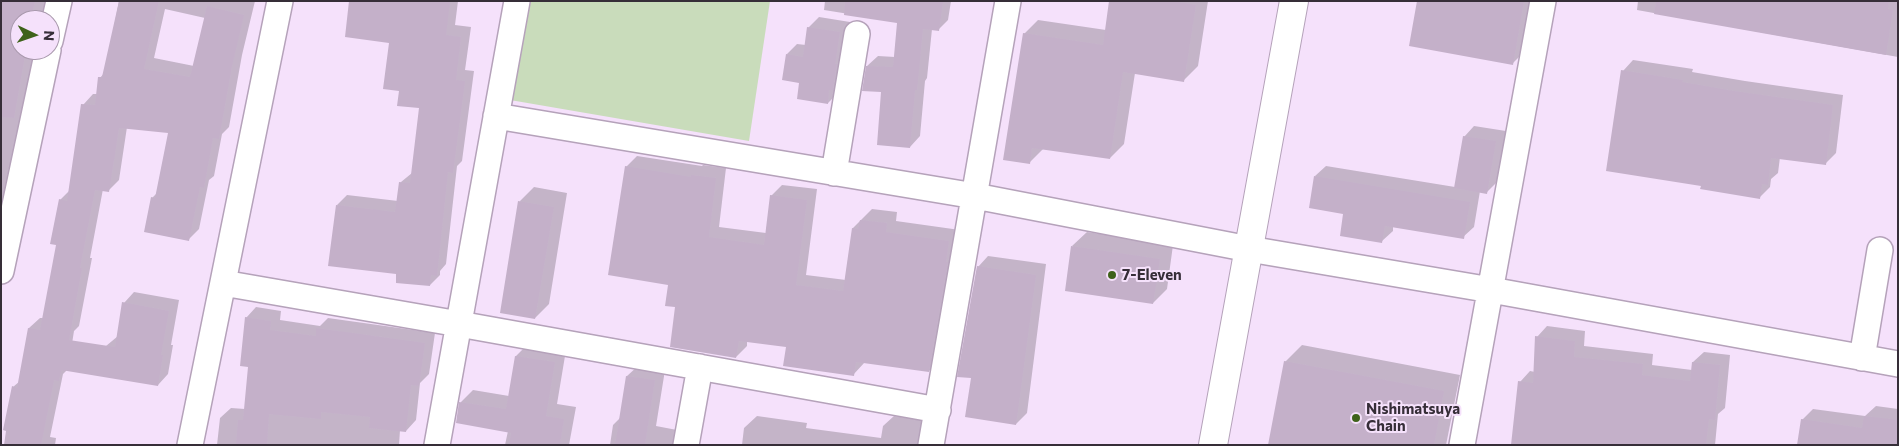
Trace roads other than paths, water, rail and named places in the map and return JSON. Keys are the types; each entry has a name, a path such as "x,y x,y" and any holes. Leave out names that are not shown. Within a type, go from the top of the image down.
{"street":[{"path":"190,445 280,1"},
{"path":"437,445 516,1"},
{"path":"932,445 1008,1"},
{"path":"1213,445 1294,1"},
{"path":"1462,445 1544,1"},
{"path":"834,173 857,34"},
{"path":"1,271 46,60"},
{"path":"496,116 975,196 1249,249 1491,290 1898,364"},
{"path":"1862,358 1880,250"},
{"path":"223,283 938,410"},
{"path":"686,445 700,367"}],"place":[{"name":"7-Eleven","path":"1112,275"},
{"name":"Nishimatsuya Chain","path":"1356,418"}]}
